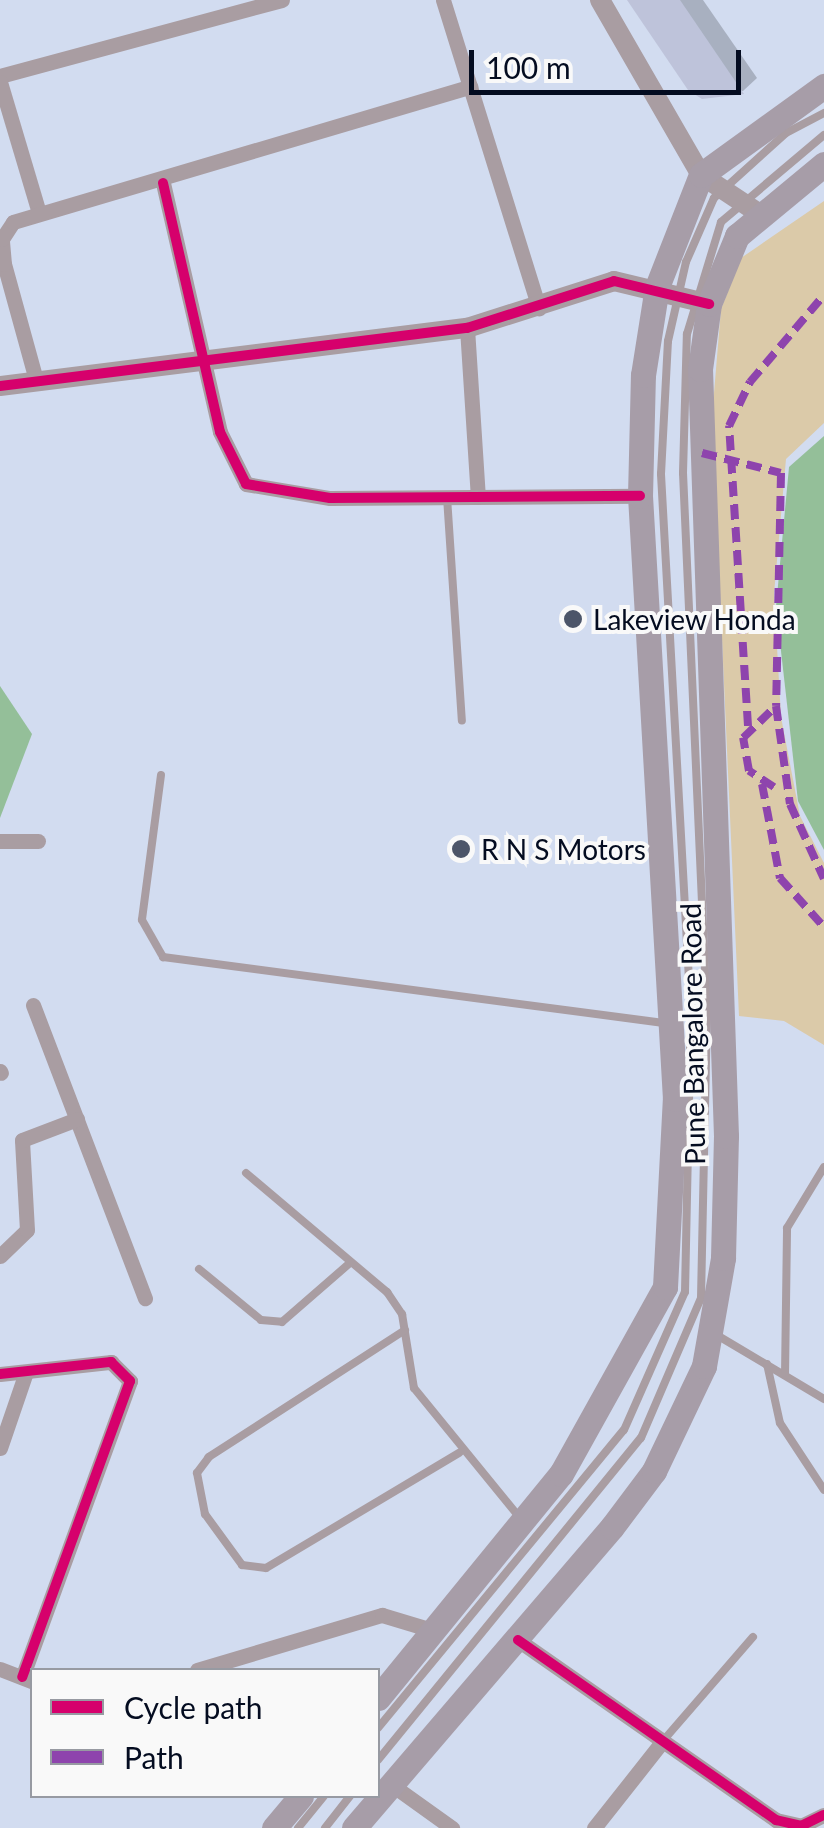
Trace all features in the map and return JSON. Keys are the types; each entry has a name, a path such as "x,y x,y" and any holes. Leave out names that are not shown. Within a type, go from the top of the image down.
{"main road":[{"path":"701,174 824,86"},
{"name":"Pune Bangalore Road","path":"380,1695 523,1521 595,1423 665,1287 673,1024 640,496 643,375 684,296 736,236 752,208 824,164"},
{"name":"Pune Bangalore Road","path":"354,1828 518,1640 654,1470 711,1332 726,1136 701,420 684,296 701,174"},
{"path":"274,1828 299,1798"}],"street":[{"path":"39,213 0,79 282,0"},
{"path":"443,0 539,308"},
{"path":"600,0 701,174 752,208"},
{"path":"36,380 2,239 14,222 163,182 470,87"},
{"path":"163,182 220,432 246,484 264,494 640,496"},
{"path":"0,386 467,328 614,281 684,296"},
{"path":"467,328 478,498"},
{"path":"0,842 38,841"},
{"path":"33,1005 145,1298"},
{"path":"0,1256 27,1230 22,1140 77,1119"},
{"path":"0,1374 111,1362 130,1381 32,1668"},
{"path":"0,1448 26,1372"},
{"path":"204,1668 382,1615 432,1630"},
{"path":"518,1640 787,1826 824,1815"},
{"path":"0,1669 28,1679"},
{"path":"594,1828 662,1742"},
{"path":"392,1785 452,1828"}],"lane":[{"path":"380,1726 624,1430 685,1292 691,1016 661,474 684,296 698,225 724,189 824,113"},
{"path":"752,208 824,136"},
{"path":"380,1758 641,1438 700,1298 707,1016 684,473 684,296"},
{"path":"447,497 462,720"},
{"path":"161,775 142,920 164,957 673,1024"},
{"path":"785,1375 788,1228 824,1167"},
{"path":"246,1174 388,1292 405,1330 404,1367 458,1453 523,1521"},
{"path":"199,1269 261,1320 282,1322 351,1262"},
{"path":"405,1330 209,1457 197,1474 206,1514 242,1565 266,1568 458,1453"},
{"path":"711,1332 824,1399"},
{"path":"767,1364 780,1422 824,1490"},
{"path":"662,1742 752,1638"},
{"path":"298,1828 322,1798"},
{"path":"326,1828 348,1798"}],"shaded area":[{"path":"824,201 824,423 786,459 774,594 781,717 800,816 824,863 824,1045 784,1021 739,1016 712,417 721,309 741,258"},
{"path":"824,436 824,850 798,801 776,607 789,467"},
{"path":"0,686 32,734 0,818"}],"building":[{"path":"627,0 680,0 744,94 702,99 688,90"}],"marked path":[{"path":"748,726 729,426 750,382 824,295"},
{"path":"702,453 781,473 776,706 790,804 824,879"},
{"path":"774,787 749,771 743,738 776,706"},
{"path":"762,784 780,878 824,927"}],"cycle path":[{"path":"163,183 220,432 246,484 330,498 640,496"},
{"path":"0,386 467,328 614,281 709,304"},
{"path":"0,1374 111,1362 130,1381 22,1677"},
{"path":"518,1640 776,1820 801,1826 824,1815"}],"place":[{"name":"Lakeview Honda","path":"573,619"},
{"name":"R N S Motors","path":"461,849"}]}
